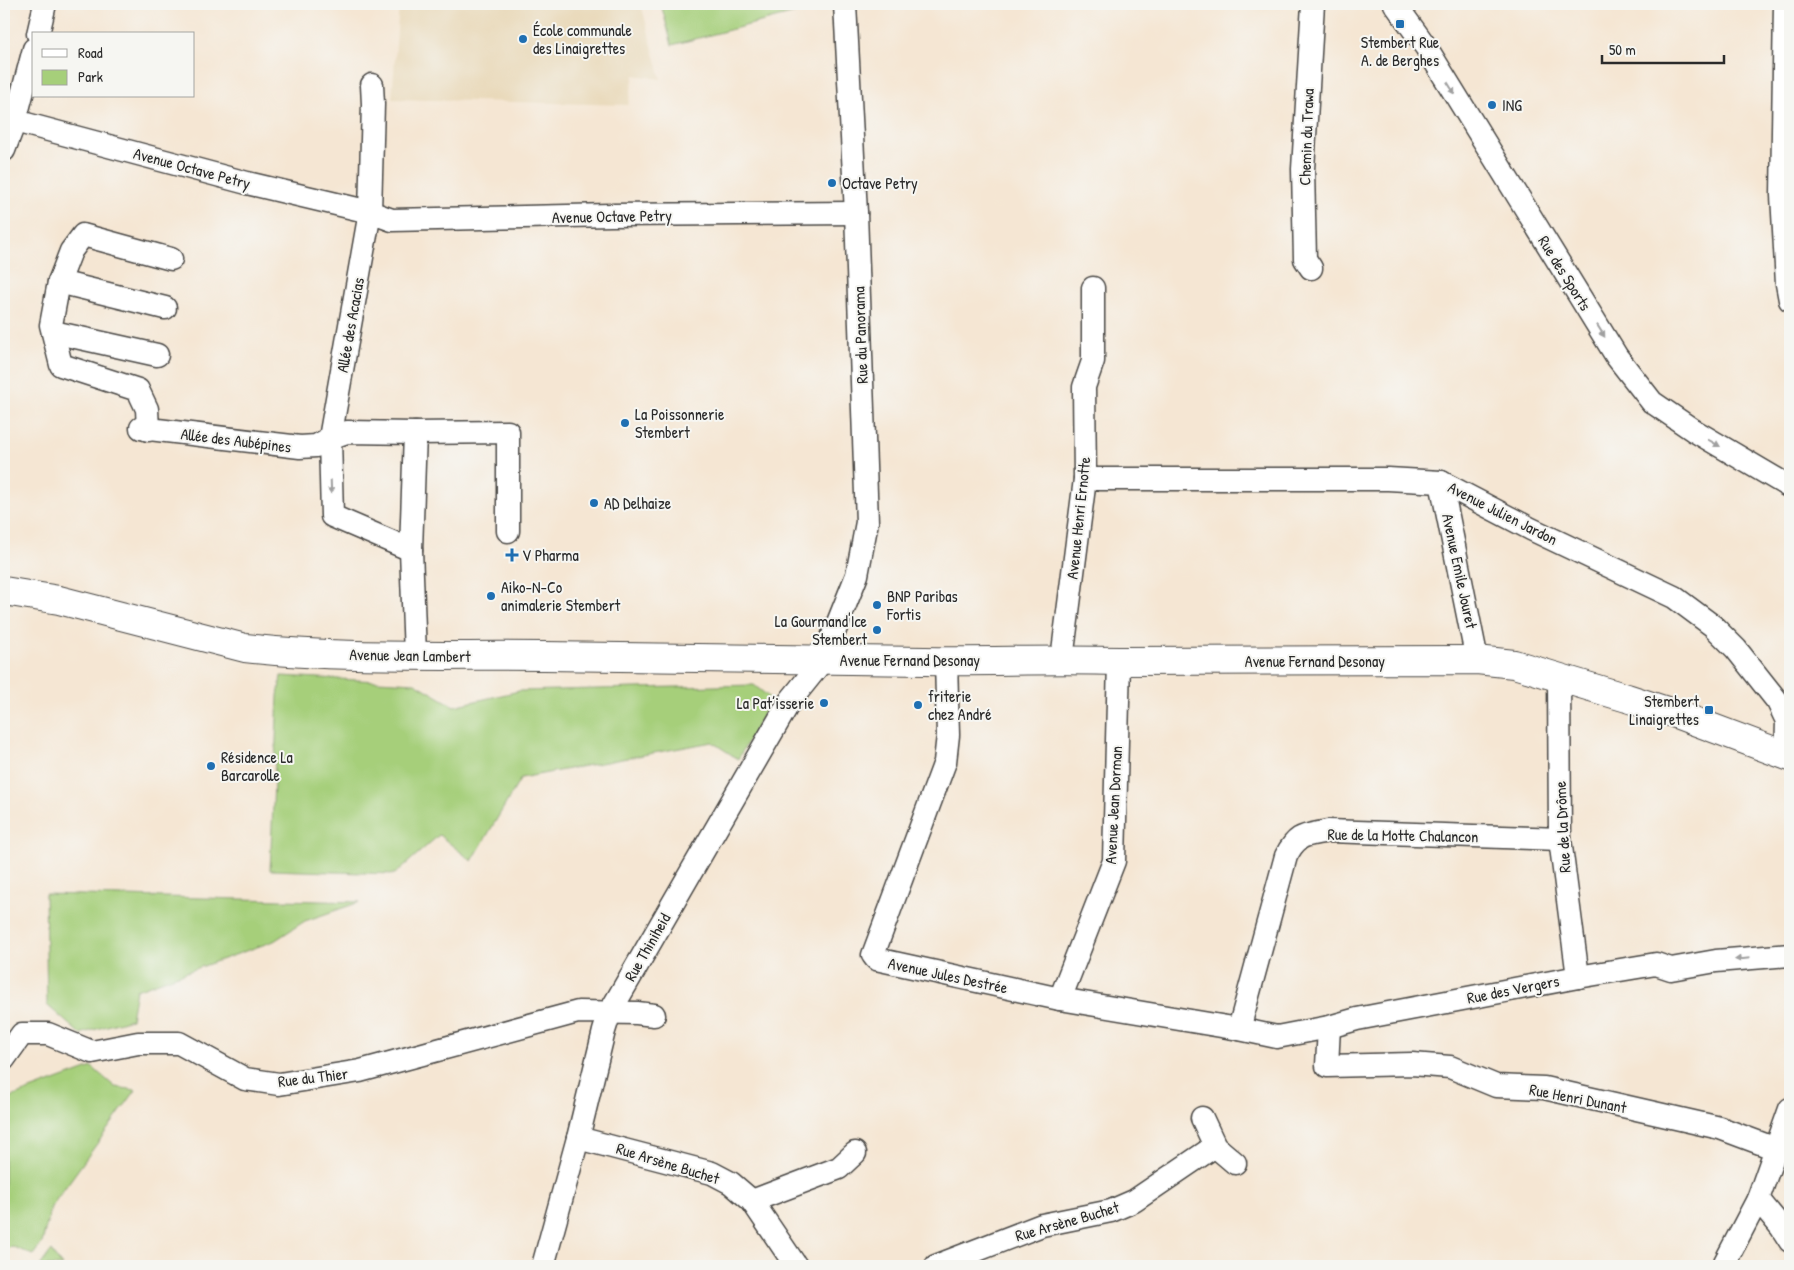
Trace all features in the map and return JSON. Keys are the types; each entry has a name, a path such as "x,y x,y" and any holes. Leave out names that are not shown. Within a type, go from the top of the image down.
{"main road":[{"name":"Avenue Jean Lambert","path":"4,592 59,600 245,648 275,651 415,655 823,660"},
{"name":"Avenue Fernand Desonay","path":"823,660 1477,660 1514,664 1673,713 1788,756"}],"street":[{"path":"39,32 46,4"},
{"name":"Rue du Panorama","path":"823,660 857,575 867,522 856,213 845,4"},
{"name":"Chemin du Trawa","path":"1311,268 1305,258 1303,169 1313,4"},
{"name":"Rue des Sports","path":"1395,4 1426,47 1617,357 1652,402 1693,430 1790,487"},
{"path":"1784,4 1782,195 1789,289"},
{"path":"4,150 15,121 32,57"},
{"path":"370,212 372,84"},
{"name":"Avenue Octave Petry","path":"15,121 247,183 370,212 392,220 856,213"},
{"name":"Allée des Acacias","path":"370,212 330,438 332,516 411,550"},
{"path":"157,355 53,332 51,325 59,282 71,251 83,235 171,259"},
{"path":"59,282 165,308"},
{"name":"Avenue Henri Ernotte","path":"1062,659 1085,479 1084,387 1094,361 1093,288"},
{"name":"Allée des Aubépines","path":"53,332 61,365 138,390 147,409 144,429 300,448 316,446 330,438"},
{"path":"330,438 347,432 508,432 508,531"},
{"path":"415,433 411,550 415,655"},
{"name":"Avenue Julien Jardon","path":"1085,479 1388,479 1441,482 1531,529 1674,597 1713,626 1736,649 1778,702 1787,721 1788,756"},
{"name":"Avenue Emile Jouret","path":"1441,482 1477,660"},
{"name":"Rue Thiniheid","path":"543,1266 610,1012 790,701 823,660"},
{"name":"Avenue Jules Destrée","path":"946,661 948,735 945,762 873,955 876,959 1060,999 1239,1029"},
{"name":"Avenue Jean Dorman","path":"1060,999 1114,861 1118,661"},
{"name":"Rue de la Drôme","path":"1559,678 1560,839 1578,977"},
{"name":"Rue de la Motte Chalancon","path":"1239,1029 1286,856 1292,845 1301,837 1328,831 1560,839"},
{"name":"Rue des Vergers","path":"1239,1029 1277,1037 1330,1027 1357,1019 1656,964 1671,969 1716,961 1790,955"},
{"name":"Rue du Thier","path":"4,1059 22,1034 48,1034 92,1052 138,1043 179,1043 246,1079 279,1084 360,1071 578,1012 610,1012"},
{"path":"610,1012 654,1015"},
{"name":"Rue Henri Dunant","path":"1330,1027 1327,1066 1412,1064 1450,1067 1496,1086 1544,1088 1720,1128 1776,1149"},
{"path":"1723,1266 1758,1199 1790,1109"},
{"path":"1202,1118 1215,1146 1235,1163"},
{"name":"Rue Arsène Buchet","path":"578,1138 712,1173 731,1183 752,1201 796,1266"},
{"name":"Rue Arsène Buchet","path":"936,1266 1042,1225 1111,1211 1134,1201 1215,1146"},
{"path":"752,1201 839,1168 855,1153"},
{"path":"1758,1199 1790,1241"}],"shaded area":[{"name":"École communale des Linaigrettes","path":"399,4 641,4 661,79 634,75 628,105 392,99"}],"green space":[{"path":"661,4 829,4 672,45"},
{"path":"281,676 415,683 454,706 519,691 754,685 769,697 762,717 738,759 712,742 521,778 472,861 439,835 395,874 270,870 278,696"},
{"path":"45,894 360,902 305,921 274,941 136,990 131,1019 80,1034 47,1005"},
{"path":"92,1067 115,1087 136,1090 51,1207 42,1243 33,1255 11,1246 4,1253 4,1107 11,1097"},
{"path":"51,1251 62,1266 40,1266"}],"place":[{"name":"Stembert Rue A. de Berghes","path":"1400,24"},
{"name":"École communale des Linaigrettes","path":"523,39"},
{"name":"ING","path":"1492,105"},
{"name":"Octave Petry","path":"832,183"},
{"name":"La Poissonnerie Stembert","path":"625,423"},
{"name":"AD Delhaize","path":"594,503"},
{"name":"V Pharma","path":"512,555"},
{"name":"Aiko-N-Co animalerie Stembert","path":"491,596"},
{"name":"BNP Paribas Fortis","path":"877,605"},
{"name":"La Gourmand'Ice Stembert","path":"877,630"},
{"name":"La Pat’isserie","path":"824,703"},
{"name":"friterie chez André","path":"918,705"},
{"name":"Stembert Linaigrettes","path":"1709,710"},
{"name":"Résidence La Barcarolle","path":"211,766"}]}
